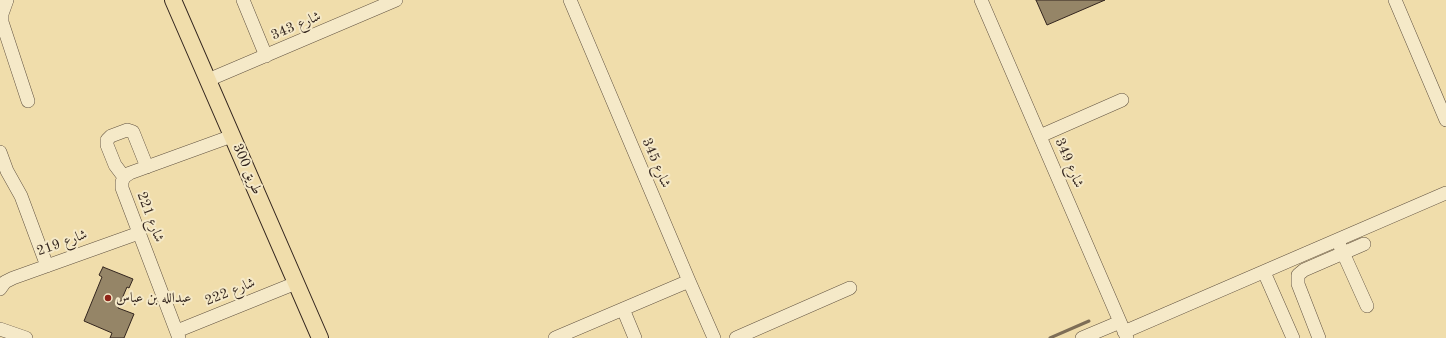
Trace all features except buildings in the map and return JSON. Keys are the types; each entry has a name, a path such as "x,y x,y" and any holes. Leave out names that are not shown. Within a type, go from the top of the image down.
{"main road":[{"name":"طريق 300","path":"173,0 320,338"}],"street":[{"path":"7,0 2,14 2,22 28,101"},
{"path":"244,0 266,56"},
{"name":"شارع 343","path":"208,80 396,0"},
{"name":"شارع 345","path":"570,0 714,338"},
{"name":"شارع 349","path":"981,0 1124,331"},
{"path":"1394,0 1446,120"},
{"path":"1040,136 1122,100"},
{"path":"124,177 115,165 107,145 107,140 111,136 127,130 133,132 147,167"},
{"name":"شارع 221","path":"178,335 122,188 122,182 124,177 130,174 232,136"},
{"path":"0,152 7,171 21,196 47,266"},
{"path":"1082,338 1124,331 1446,193"},
{"name":"شارع 219","path":"0,289 5,282 11,279 139,233"},
{"path":"1338,240 1367,306"},
{"path":"1319,338 1298,284 1298,278 1304,270 1364,244"},
{"path":"1264,272 1293,338"},
{"path":"555,338 689,281"},
{"name":"شارع 222","path":"178,335 296,283"},
{"path":"736,338 850,288"},
{"path":"623,309 635,338"},
{"path":"0,329 26,338"}],"waterway":[{"path":"1050,338 1089,321"}],"place":[{"name":"عبدالله بن عباس","path":"108,298"}]}
